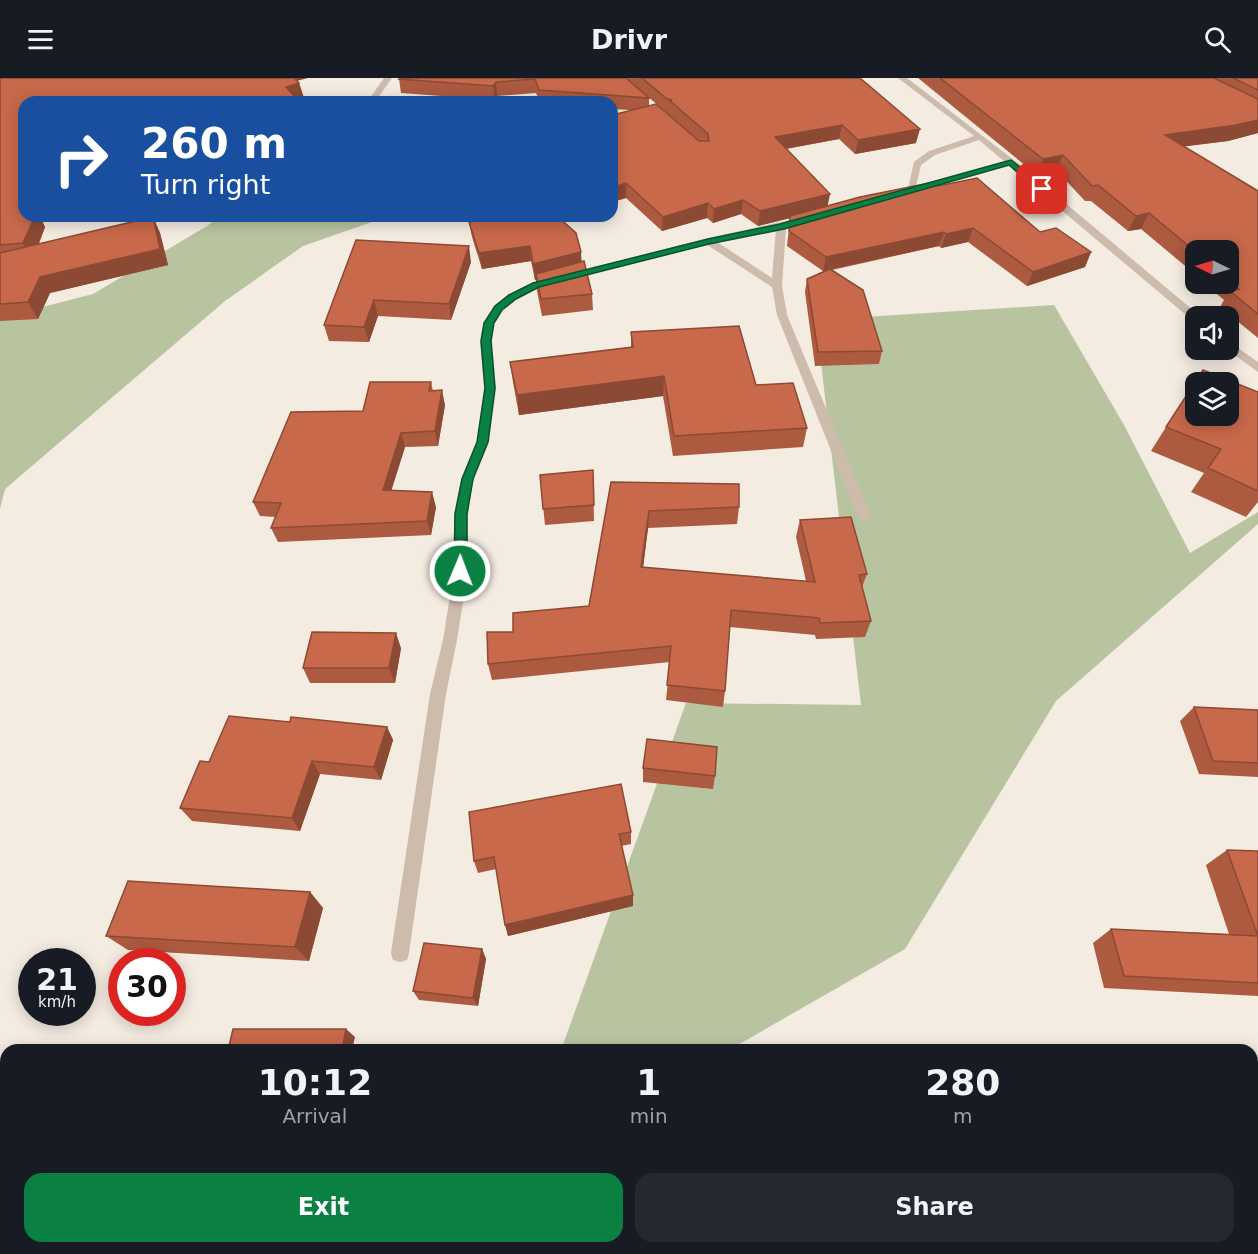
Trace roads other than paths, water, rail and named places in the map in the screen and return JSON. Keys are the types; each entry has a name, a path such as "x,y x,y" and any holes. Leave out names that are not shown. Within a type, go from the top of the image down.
{"street":[{"path":"375,96 388,78"},
{"path":"902,78 1011,162 1185,309"},
{"path":"910,191 917,164 932,153 980,137"},
{"path":"900,194 1011,162"},
{"path":"400,953 438,694 450,640 460,571 461,514 467,479 483,442 490,388 486,341 489,323 498,308 512,297 536,285 708,241 814,218"},
{"path":"781,227 777,286 782,315 864,516"},
{"path":"708,241 777,286"},
{"path":"1239,353 1258,368"}]}
